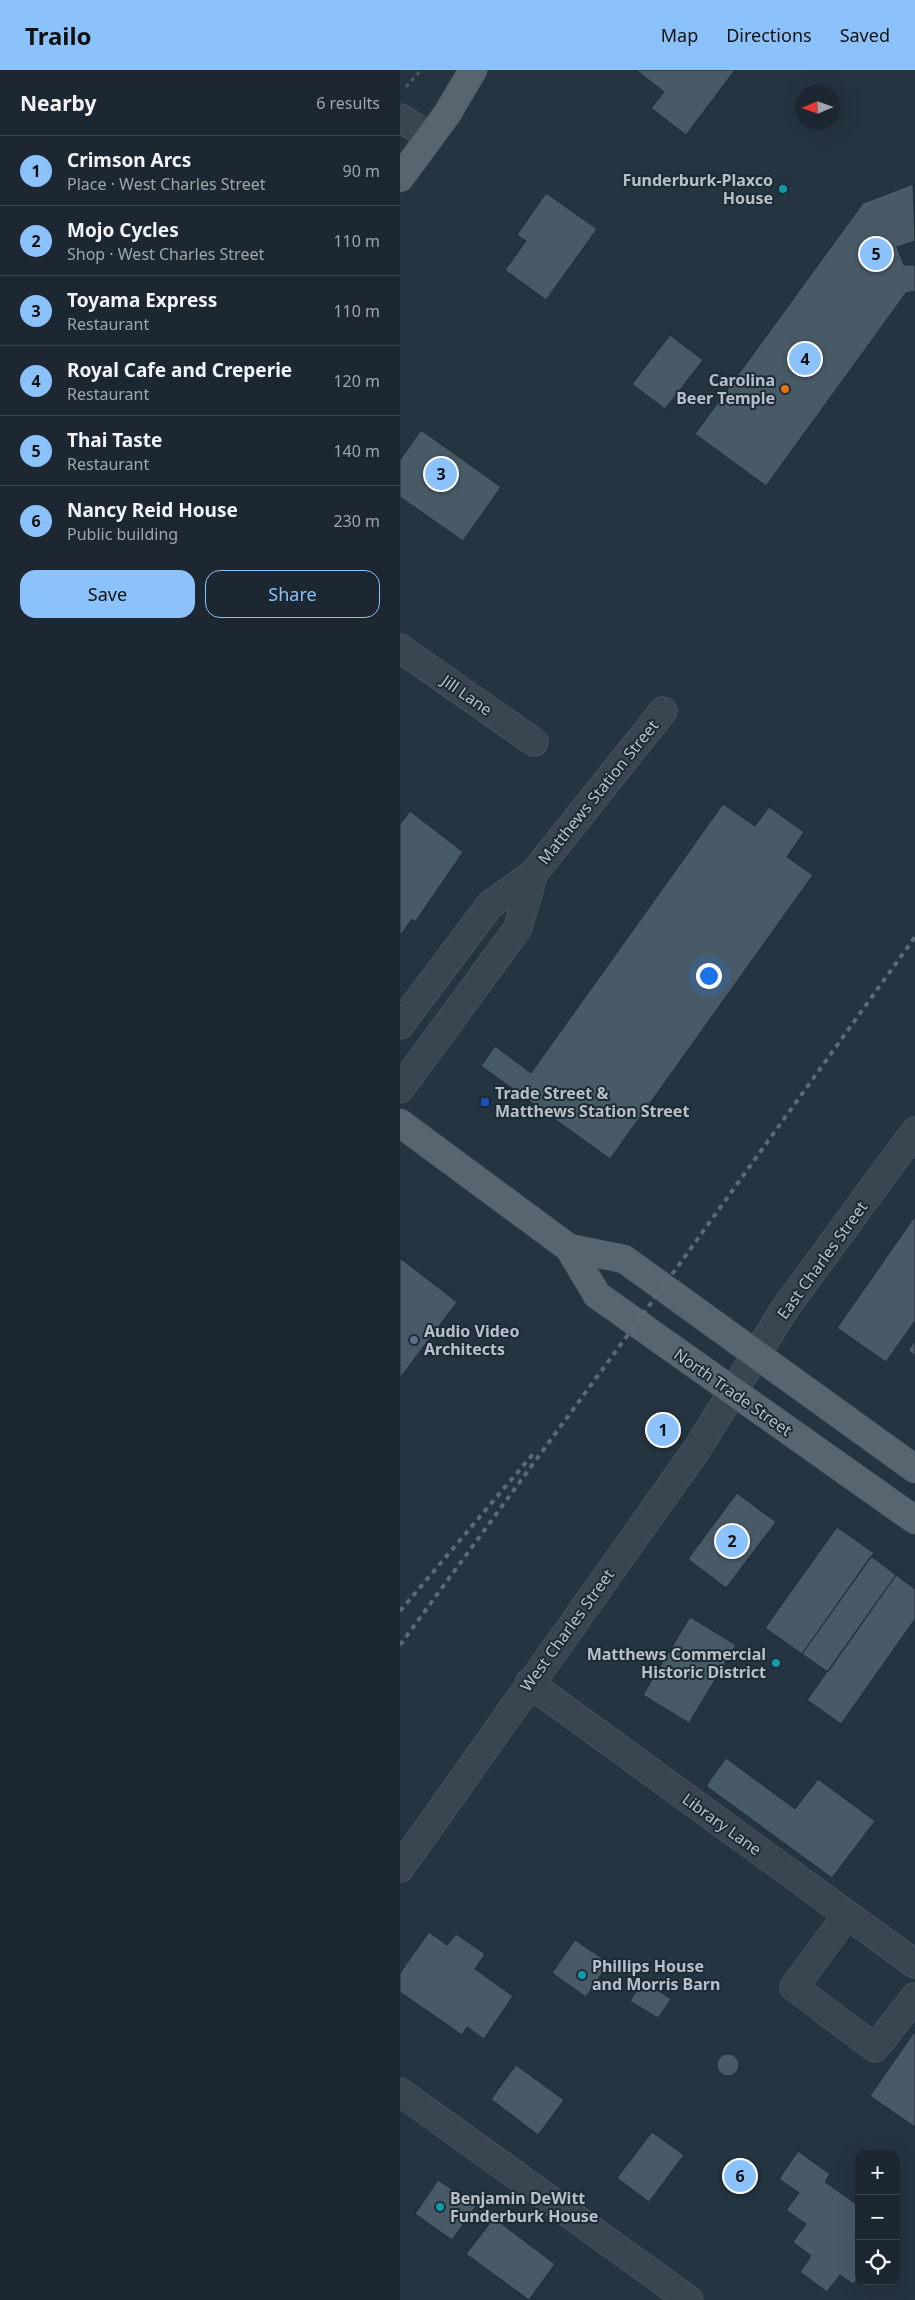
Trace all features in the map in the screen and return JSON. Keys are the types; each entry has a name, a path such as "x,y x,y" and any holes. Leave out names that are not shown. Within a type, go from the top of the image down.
{"main road":[{"path":"400,178 473,70"},
{"name":"North Trade Street","path":"400,1124 568,1248 597,1295 915,1520"},
{"name":"North Trade Street","path":"568,1248 624,1259 915,1469"}],"street":[{"path":"400,118 430,136"},
{"name":"Jill Lane","path":"400,648 534,742"},
{"name":"Matthews Station Street","path":"400,1025 490,905 534,873 663,711"},
{"name":"Matthews Station Street","path":"400,1089 518,928 534,873"},
{"name":"East Charles Street","path":"734,1391 786,1307 915,1131"},
{"name":"West Charles Street","path":"400,1868 529,1683 695,1452 734,1391"},
{"name":"Library Lane","path":"529,1683 915,1964"},
{"path":"847,1914 794,1987 875,2048 915,1998"},
{"path":"400,2092 689,2300"}],"path":[{"path":"400,94 420,70"}],"building":[{"path":"636,70 735,70 686,135 651,108 664,92"},
{"path":"913,184 915,241 897,247 904,265 915,265 915,291 906,293 766,486 695,434 863,203"},
{"path":"546,193 597,229 546,300 505,270 526,241 517,235"},
{"path":"670,335 703,360 665,409 632,384"},
{"path":"421,430 501,487 463,541 400,497 400,460"},
{"path":"723,804 755,826 769,807 804,832 787,857 813,875 610,1159 481,1066 495,1046 531,1073"},
{"path":"410,811 463,852 415,922 412,919 400,936 400,824"},
{"path":"915,1216 915,1321 886,1362 837,1328"},
{"name":"Audio Video Architects","path":"400,1258 457,1302 400,1378"},
{"path":"915,1341 915,1356 908,1350"},
{"path":"737,1493 776,1522 726,1588 688,1559"},
{"path":"837,1527 874,1553 802,1654 765,1628"},
{"path":"871,1556 896,1575 828,1672 802,1654"},
{"path":"896,1575 915,1589 915,1619 841,1724 807,1700"},
{"path":"690,1617 736,1645 689,1723 643,1695"},
{"path":"726,1758 795,1809 818,1779 875,1821 832,1878 706,1786"},
{"path":"429,1932 447,1945 456,1934 485,1954 475,1969 513,1996 484,2039 467,2027 462,2035 400,1992 400,1973"},
{"path":"575,1940 609,1963 586,1997 552,1973"},
{"path":"643,1981 671,1999 658,2018 630,2001"},
{"path":"915,2031 915,2127 870,2096"},
{"path":"728,2054 736,2057 739,2065 736,2073 728,2076 720,2073 717,2065 720,2057"},
{"path":"516,2065 564,2100 538,2135 491,2099"},
{"path":"652,2132 684,2155 649,2202 617,2178"},
{"path":"798,2151 830,2174 825,2182 855,2203 855,2282 853,2284 840,2275 827,2292 800,2272 811,2256 793,2242 806,2224 786,2210 799,2193 779,2179"},
{"path":"438,2180 476,2206 452,2240 415,2214"},
{"path":"494,2218 555,2264 529,2300 466,2254"}],"railway":[{"path":"400,1645 663,1287 915,937"},
{"path":"400,1611 534,1453"}],"place":[{"name":"Funderburk-Plaxco House","path":"783,189"},
{"name":"Thai Taste","path":"876,254"},
{"name":"Royal Cafe and Creperie","path":"805,359"},
{"name":"Carolina Beer Temple","path":"785,389"},
{"name":"Toyama Express","path":"441,474"},
{"name":"Trade Street & Matthews Station Street","path":"485,1102"},
{"name":"Audio Video Architects","path":"414,1340"},
{"name":"Crimson Arcs","path":"663,1430"},
{"name":"Mojo Cycles","path":"732,1541"},
{"name":"Matthews Commercial Historic District","path":"776,1663"},
{"name":"Phillips House and Morris Barn","path":"582,1975"},
{"name":"Nancy Reid House","path":"740,2176"},
{"name":"Benjamin DeWitt Funderburk House","path":"440,2207"}]}
